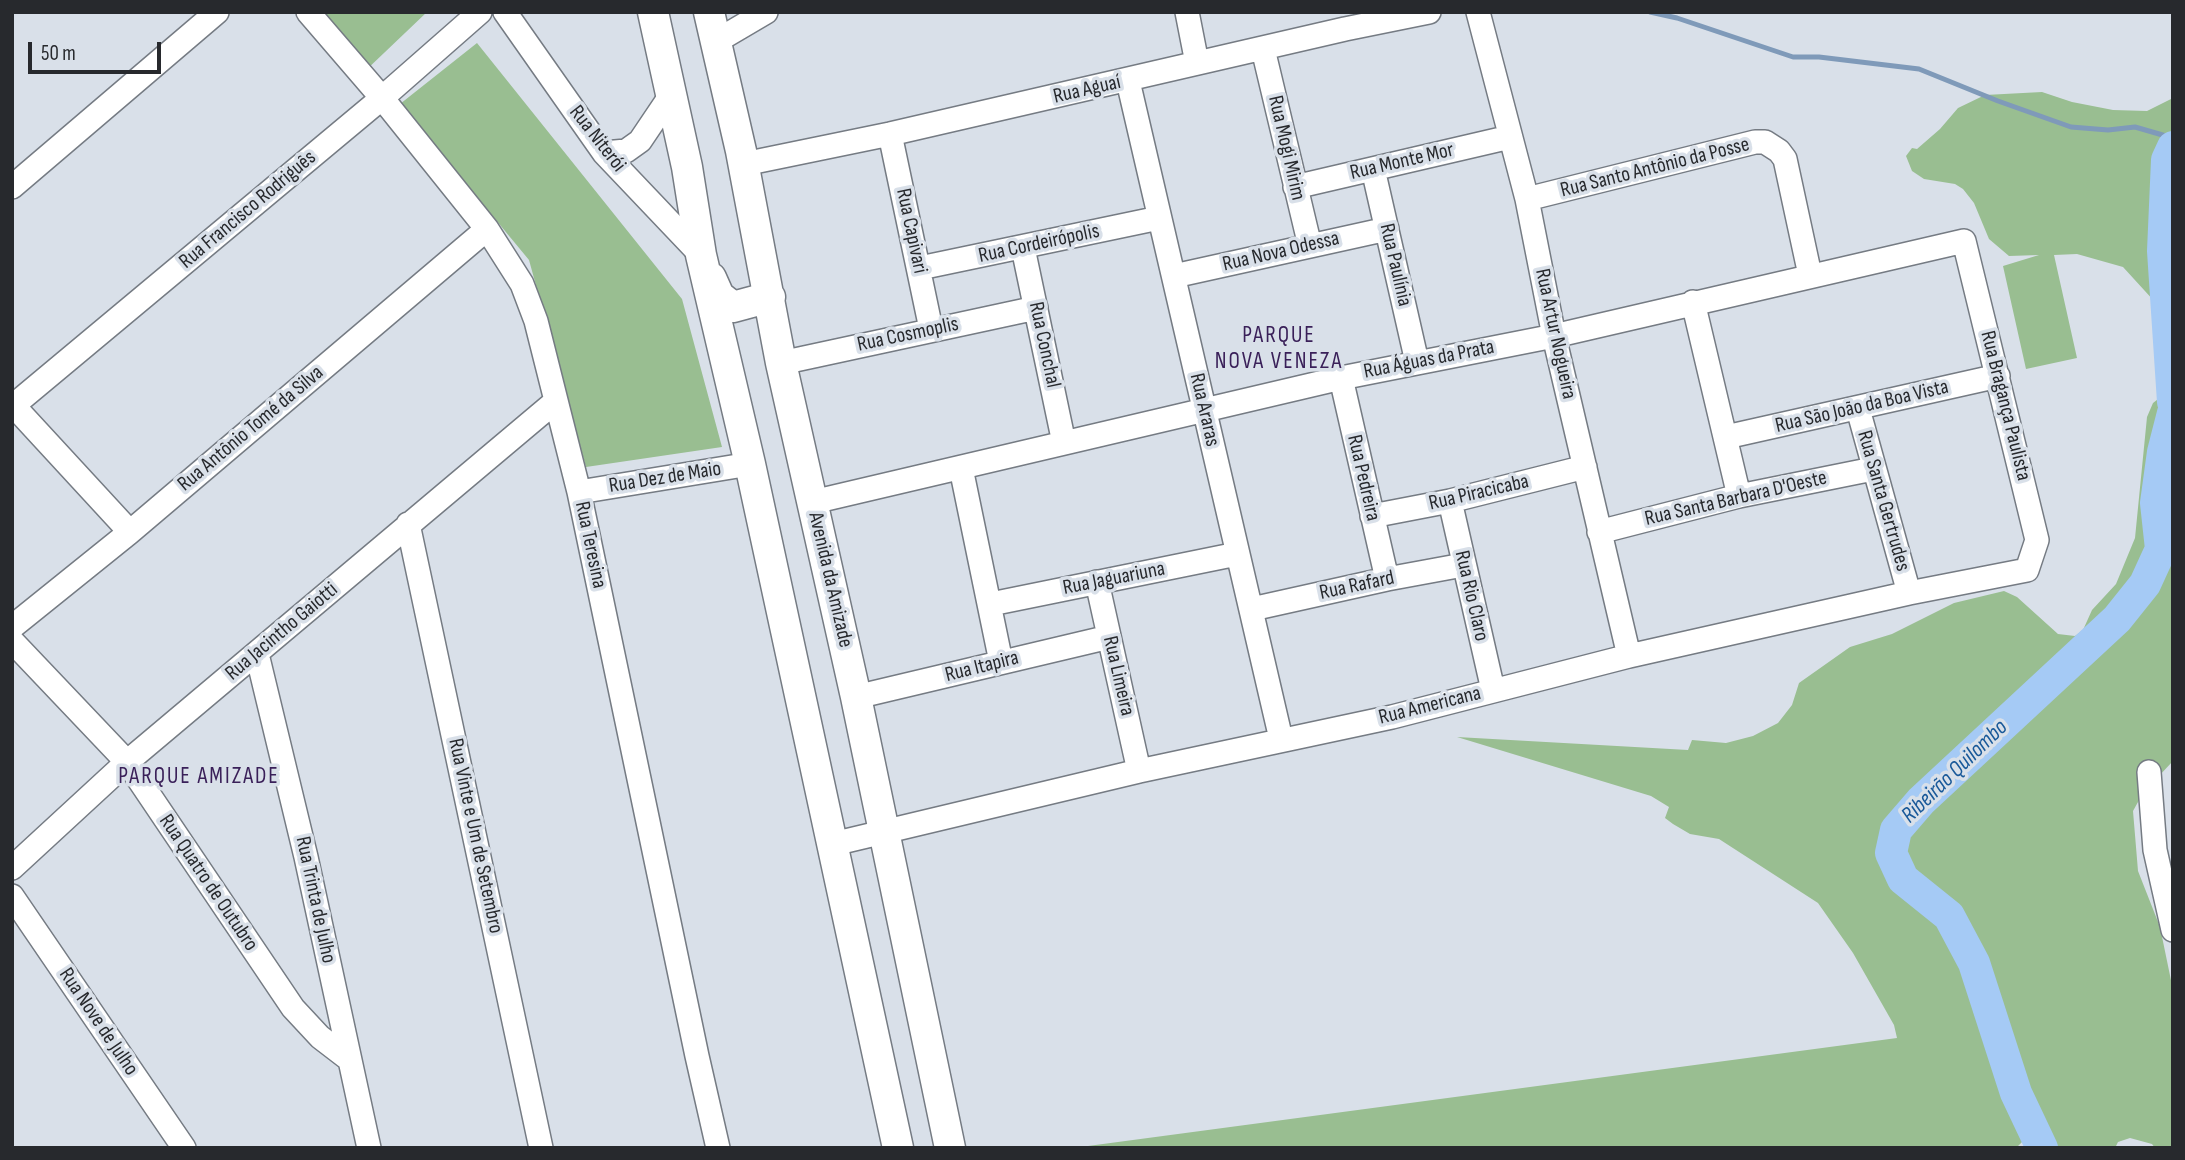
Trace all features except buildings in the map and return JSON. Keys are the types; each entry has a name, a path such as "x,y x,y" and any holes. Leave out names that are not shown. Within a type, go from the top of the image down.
{"main road":[{"path":"653,12 687,167 701,255 751,464 898,1148"},
{"name":"Avenida da Amizade","path":"709,12 744,164 781,363 856,697 950,1148"},
{"path":"701,255 719,296 727,304 733,307 770,297"}],"street":[{"path":"12,187 218,12"},
{"name":"Rua Teresina","path":"308,12 382,98 487,229 522,284 536,321 579,492 696,1056 718,1148"},
{"name":"Rua Francisco Rodriguês","path":"13,405 382,98 480,12"},
{"name":"Rua Niterói","path":"505,12 604,153 701,255"},
{"path":"715,42 766,12"},
{"path":"1187,12 1197,64"},
{"name":"Rua Aguaí","path":"744,164 1263,50 1343,20 1429,12"},
{"name":"Rua Artur Nogueira","path":"1478,12 1527,199 1554,336 1629,656"},
{"name":"Rua Mogi Mirim","path":"1263,50 1310,246"},
{"name":"Rua Araras","path":"1128,80 1281,739"},
{"path":"604,153 626,151 640,141 671,95"},
{"name":"Rua Capivari","path":"890,134 931,329"},
{"name":"Rua Monte Mor","path":"1295,187 1510,137"},
{"name":"Rua Santo Antônio da Posse","path":"1527,199 1755,142 1765,142 1779,151 1785,159 1810,275"},
{"name":"Rua Paulínia","path":"1373,169 1417,362"},
{"name":"Rua Cordeirópolis","path":"920,268 1159,218"},
{"name":"Rua Antônio Tomé da Silva","path":"12,626 130,532 487,229"},
{"name":"Rua Nova Odessa","path":"1174,276 1387,229"},
{"name":"Rua Águas da Prata","path":"813,502 1341,378 1554,336 1964,241"},
{"name":"Rua Bragança Paulista","path":"1964,241 2037,540 2027,570"},
{"name":"Rua Conchal","path":"1023,248 1064,443"},
{"path":"1693,302 1739,496"},
{"name":"Rua Cosmoplis","path":"781,363 1036,307"},
{"name":"Rua São João da Boa Vista","path":"1726,437 1998,376"},
{"name":"Rua Pedreira","path":"1341,378 1387,579"},
{"name":"Rua Jacintho Gaiotti","path":"12,867 127,762 556,401"},
{"path":"13,405 130,532"},
{"name":"Rua Santa Gertrudes","path":"1858,409 1909,593"},
{"name":"Rua Dez de Maio","path":"579,492 751,464"},
{"name":"Rua Piracicaba","path":"1372,516 1450,501 1585,467"},
{"path":"961,468 1001,662"},
{"name":"Rua Santa Barbara D'Oeste","path":"1599,532 1739,496 1873,469"},
{"name":"Rua Rio Claro","path":"1450,501 1493,690"},
{"name":"Rua Vinte e Um de Setembro","path":"408,524 541,1148"},
{"name":"Rua Jaguariuna","path":"991,604 1237,554"},
{"name":"Rua Rafard","path":"1252,609 1463,565"},
{"name":"Rua Americana","path":"833,844 1139,771 1392,717 1629,656 1909,593 2027,570"},
{"name":"Rua Limeira","path":"1097,582 1139,771"},
{"name":"Rua Itapira","path":"856,697 1109,637"},
{"name":"Rua Quatro de Outubro","path":"12,641 127,762 293,1009 320,1037 350,1060"},
{"name":"Rua Trinta de Julho","path":"257,654 306,856 369,1148"},
{"path":"2149,772 2164,850 2173,930"},
{"name":"Rua Nove de Julho","path":"12,896 184,1148"}],"green space":[{"path":"316,12 427,12 363,73"},
{"path":"477,43 682,299 722,447 586,467 529,260 400,104"},
{"path":"2042,92 2072,102 2113,110 2147,111 2173,98 2173,359 2167,326 2155,302 2123,267 2077,254 2054,255 2077,358 2026,369 2003,266 2039,255 2009,256 1989,239 1974,203 1963,189 1955,184 1924,179 1912,171 1906,156 1912,148 1917,149 1940,129 1958,108 1985,95"},
{"path":"2173,380 2173,761 2143,793 2133,811 2138,871 2160,927 2173,990 2173,1148 2155,1148 2152,1144 2130,1138 2118,1142 2115,1148 2026,1148 2022,1142 2016,1148 1073,1148 1897,1038 1894,1025 1853,953 1818,903 1719,839 1690,834 1673,824 1665,818 1669,807 1651,796 1457,737 1688,750 1692,740 1726,743 1753,736 1778,723 1792,705 1799,683 1850,647 1892,634 1954,603 2004,591 2017,597 2058,634 2075,636 2083,630 2092,610 2116,584 2135,538 2147,417 2153,403 2167,392"}],"waterway":[{"path":"1650,12 1677,18 1793,57 1819,57 1919,69 2071,127 2108,130 2135,127 2173,138"},
{"name":"Ribeirão Quilombo","path":"2173,147 2167,160 2163,251 2173,402"},
{"name":"Ribeirão Quilombo","path":"2042,1148 2016,1093 1974,963 1949,916 1903,879 1891,853 1896,830 1921,801 2117,619 2145,584 2161,549 2156,503 2163,452 2173,413"}],"district":[{"name":"PARQUE NOVA VENEZA","path":"1279,349"},
{"name":"PARQUE AMIZADE","path":"199,777"}]}
